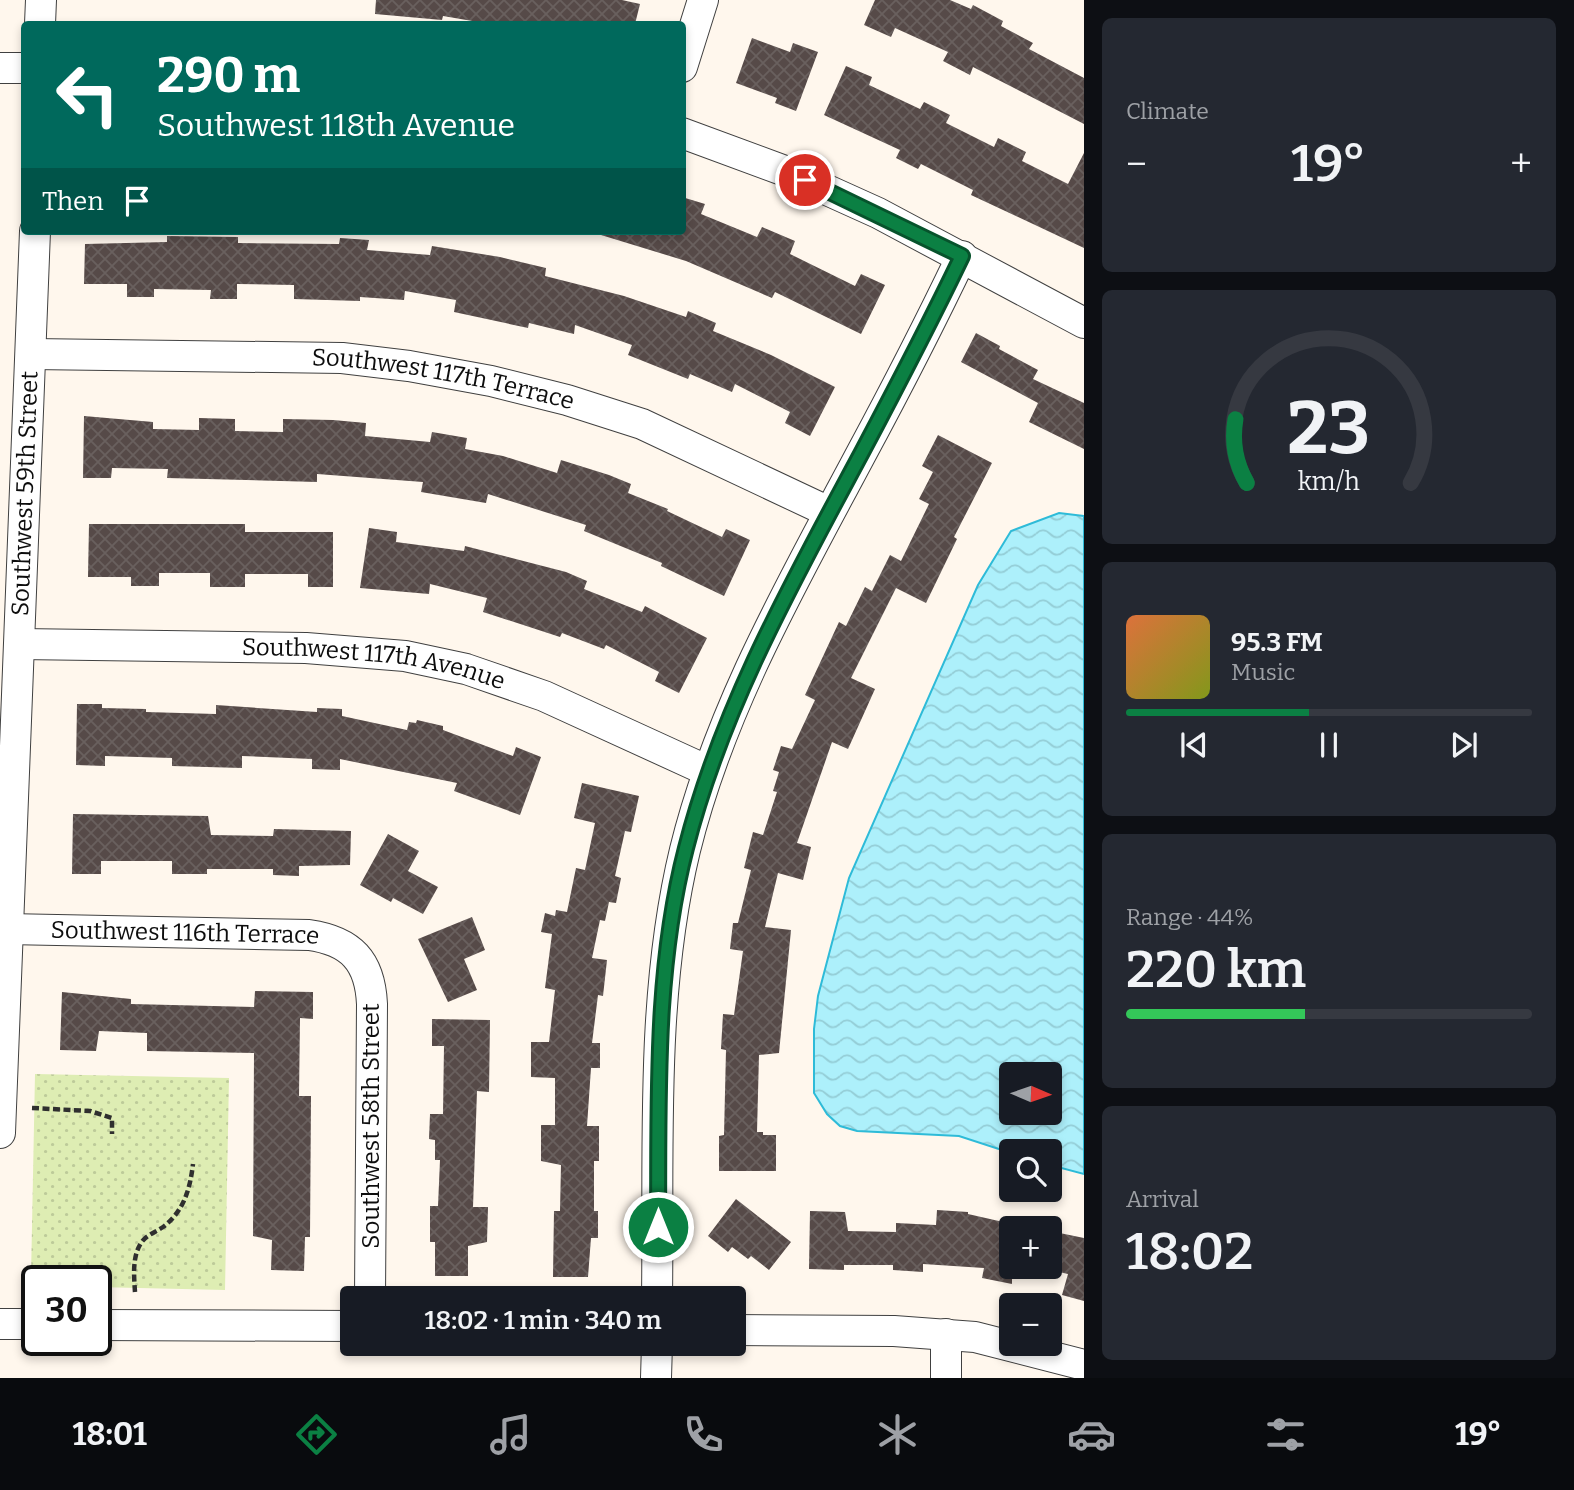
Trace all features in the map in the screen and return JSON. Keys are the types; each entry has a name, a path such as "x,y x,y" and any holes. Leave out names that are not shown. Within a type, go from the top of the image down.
{"street":[{"path":"40,21 41,0"},
{"path":"686,54 703,0"},
{"path":"0,68 21,68"},
{"path":"686,134 785,171 878,213 1084,323"},
{"name":"Southwest 59th Street","path":"0,1133 35,235"},
{"path":"657,1286 663,990 670,927 685,850 708,771 757,652 927,331 962,256"},
{"name":"Southwest 117th Terrace","path":"32,354 342,358 409,366 491,381 567,400 642,424 829,512"},
{"name":"Southwest 117th Avenue","path":"20,644 306,648 405,656 466,669 544,696 708,771"},
{"name":"Southwest 116th Terrace","path":"7,929 309,935 338,941 357,957"},
{"name":"Southwest 58th Street","path":"357,957 366,972 372,1004 370,1286"},
{"path":"0,1324 21,1324"},
{"path":"112,1325 340,1326"},
{"path":"746,1330 946,1334 1025,1348 1084,1365"},
{"path":"946,1334 946,1378"},
{"path":"656,1378 657,1356"}],"path":[{"path":"32,1108 90,1111 112,1118 112,1134"},
{"path":"135,1292 134,1261 139,1245 175,1217 188,1194 193,1164"}],"green space":[{"path":"35,1074 229,1078 225,1290 112,1287 112,1265 31,1265"}],"water":[{"path":"1059,513 1084,516 1084,1174 1062,1168 1062,1139 999,1139 999,1149 959,1136 857,1131 840,1126 827,1114 814,1093 814,1029 818,996 849,878 978,585 1011,531"}],"building":[{"path":"376,0 622,0 640,4 636,21 472,21 443,16 442,20 375,14"},
{"path":"875,0 950,0 971,9 973,5 1003,21 1001,26 1033,43 1029,49 1084,78 1084,124 973,67 970,75 943,61 948,52 895,28 891,37 864,25"},
{"path":"752,38 790,52 793,43 818,52 796,111 775,103 777,98 736,83"},
{"path":"846,66 872,77 869,85 920,109 924,102 950,115 946,123 994,147 998,138 1026,152 1022,161 1068,184 1084,153 1084,248 971,195 973,190 921,164 918,169 896,158 900,150 824,115"},
{"path":"686,198 705,204 701,214 757,237 762,227 795,241 790,254 855,286 861,274 885,285 861,334 775,292 772,298 686,261 601,235 686,235"},
{"path":"167,236 238,237 238,243 339,244 340,238 369,240 367,250 430,255 432,246 500,257 546,268 545,276 624,296 686,317 688,311 716,323 713,331 771,355 835,387 810,436 785,423 790,412 735,384 732,392 690,374 688,379 628,355 632,345 575,325 574,334 529,323 528,328 454,312 456,300 405,291 404,300 360,297 360,301 294,299 294,285 237,284 237,299 210,299 211,290 154,289 154,297 127,297 127,284 84,284 85,244 167,242"},
{"path":"976,333 1038,370 1033,379 1084,403 1084,449 1029,422 1038,403 961,362"},
{"path":"84,416 153,422 153,429 199,430 199,418 235,419 235,431 283,432 283,419 333,420 366,423 365,436 430,442 432,432 467,438 465,449 503,456 557,473 561,460 609,475 631,484 628,493 668,509 667,511 722,537 726,529 750,540 724,596 661,566 662,563 584,531 586,525 488,494 486,503 421,492 423,482 317,474 317,482 167,478 168,469 112,468 111,478 83,478"},
{"path":"938,435 992,463 954,537 957,539 926,603 896,588 851,678 875,689 848,749 832,742 797,843 811,847 803,880 778,873 765,927 791,930 779,1053 759,1055 757,1132 776,1135 776,1171 719,1171 719,1136 724,1135 726,1050 721,1049 723,1014 734,1015 743,951 730,949 733,923 738,923 751,870 744,868 753,832 763,835 777,792 773,791 779,772 773,770 781,746 792,749 815,700 805,695 839,622 846,626 865,587 872,591 890,555 901,561 929,504 919,499 933,472 922,466"},
{"path":"89,524 245,524 245,532 333,532 333,587 308,587 308,574 245,574 245,587 210,587 210,573 159,573 159,586 131,586 131,577 88,577"},
{"path":"369,528 397,532 396,542 464,551 465,546 566,572 587,581 584,589 642,612 645,606 707,638 679,693 655,681 659,672 606,645 604,649 562,633 560,637 483,612 487,598 430,584 429,594 360,588"},
{"path":"77,704 102,704 102,708 146,709 146,712 216,714 216,705 317,712 317,708 342,709 342,716 407,730 409,722 416,723 417,720 443,726 443,730 513,756 516,747 541,757 520,815 454,791 457,783 340,759 340,770 312,769 312,759 242,756 242,768 172,766 172,758 105,756 105,766 76,765"},
{"path":"582,783 639,796 631,832 625,831 615,876 621,878 616,903 609,902 605,921 600,920 592,958 607,960 603,996 598,995 592,1043 600,1043 600,1068 591,1068 587,1126 599,1126 599,1161 594,1161 594,1211 598,1211 598,1238 591,1238 588,1277 553,1277 554,1211 560,1211 561,1165 541,1161 541,1125 555,1125 555,1078 531,1077 531,1042 549,1042 555,990 545,988 552,934 541,932 545,913 555,916 556,910 567,912 576,868 585,870 595,823 574,818"},
{"path":"73,814 208,816 211,835 273,836 274,829 351,831 350,865 299,866 299,876 273,875 273,869 207,869 207,874 172,874 172,861 101,861 101,874 72,874"},
{"path":"388,834 419,851 408,871 438,887 423,914 393,898 391,902 360,885"},
{"path":"472,917 485,950 464,959 477,990 448,1002 418,939"},
{"path":"255,991 313,992 313,1019 300,1018 299,1096 311,1096 310,1237 305,1237 304,1271 271,1270 272,1240 253,1236 254,1053 147,1051 147,1033 99,1031 96,1051 60,1050 62,992 131,999 131,1004 254,1007"},
{"path":"432,1019 490,1020 489,1092 477,1091 473,1207 488,1207 487,1242 468,1246 468,1276 435,1276 435,1242 430,1242 430,1206 438,1206 440,1160 435,1160 435,1140 429,1139 430,1114 443,1114 444,1046 432,1046"},
{"path":"736,1199 791,1242 769,1270 751,1256 748,1259 732,1247 728,1252 708,1236"},
{"path":"937,1210 968,1212 999,1221 999,1279 1012,1279 1012,1284 982,1278 984,1268 923,1264 923,1272 893,1270 893,1265 844,1265 844,1270 809,1269 810,1211 845,1212 848,1231 896,1232 896,1223 936,1225"},
{"path":"1062,1233 1084,1238 1084,1301 1062,1295 1068,1274 1062,1273"}],"route":[{"path":"658,1227 663,990 670,927 685,850 708,771 757,652 792,581 927,331 962,256 878,213 805,180"}]}
